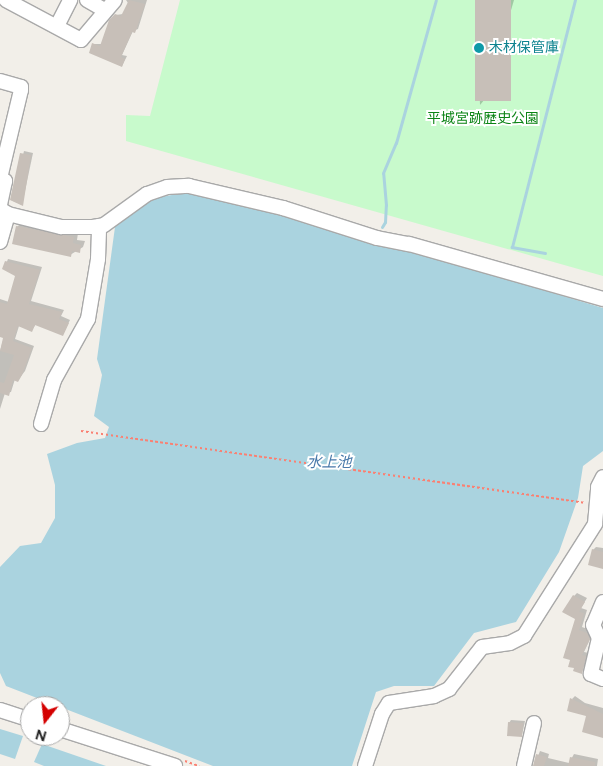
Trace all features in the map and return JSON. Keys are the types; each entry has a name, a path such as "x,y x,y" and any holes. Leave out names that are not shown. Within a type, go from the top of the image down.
{"street":[{"path":"57,26 70,0"},
{"path":"87,0 104,10"},
{"path":"13,1 82,40 104,10 115,0"},
{"path":"0,81 21,87 0,178 5,181 0,242"},
{"path":"3,209 61,227 98,226 147,194 167,187 189,186 283,208 377,238 409,244 603,299"},
{"path":"41,424 54,380 88,318 98,259 98,226"},
{"path":"365,766 382,714 389,703 434,696 449,689 482,647 510,643 524,636 584,545 601,505 598,487 603,476"},
{"path":"603,602 593,625 599,638 591,674 603,679"},
{"path":"0,710 20,717"},
{"path":"524,766 534,723"},
{"path":"70,732 175,766"}],"path":[{"path":"81,431 601,505"}],"green space":[{"name":"平城宮跡歴史公園","path":"180,0 603,0 603,276 126,141 126,115 150,116"}],"water":[{"name":"水上池","path":"189,192 238,202 375,245 407,249 603,308 603,451 583,466 578,498 559,552 516,622 474,633 434,686 394,686 376,692 352,766 213,766 70,711 70,696 32,696 6,686 0,673 0,567 20,546 41,543 55,518 55,485 47,454 77,443 105,438 109,427 94,416 102,375 97,359 115,227 149,199"},
{"path":"0,729 20,735 20,745 15,759 0,754"},
{"path":"41,746 48,746 106,766 44,766 34,762"}],"building":[{"path":"129,0 145,4 135,33 132,32 121,57 125,59 122,67 89,53 92,43 100,46 109,20 115,14 121,16"},
{"path":"475,0 511,0 511,101 475,101"},
{"path":"20,153 31,155 23,206 10,200"},
{"path":"16,226 74,237 73,243 81,245 80,253 72,251 71,257 12,244"},
{"path":"5,261 40,270 29,304 62,312 59,319 69,323 63,336 35,325 32,332 18,326 13,341 32,348 18,382 13,380 9,396 0,393 0,382 4,383 14,355 0,351 3,338 0,337 0,302 7,304 15,276 2,269"},
{"path":"592,549 603,552 603,569 588,565"},
{"path":"573,595 585,602 579,612 584,613 579,630 587,633 590,639 582,655 586,656 582,674 573,671 574,668 568,667 570,660 563,658 575,619 562,612"},
{"path":"570,698 603,714 603,738 582,732 586,716 567,711"},
{"path":"508,722 523,723 522,737 507,736"},
{"path":"536,754 547,757 544,766 533,766"},
{"path":"570,757 595,762 595,766 568,766"}],"waterway":[{"path":"382,227 385,222 386,205 383,173 396,143 436,0"},
{"path":"545,253 512,247 575,0"}],"place":[{"name":"木材保管庫","path":"479,48"}]}
